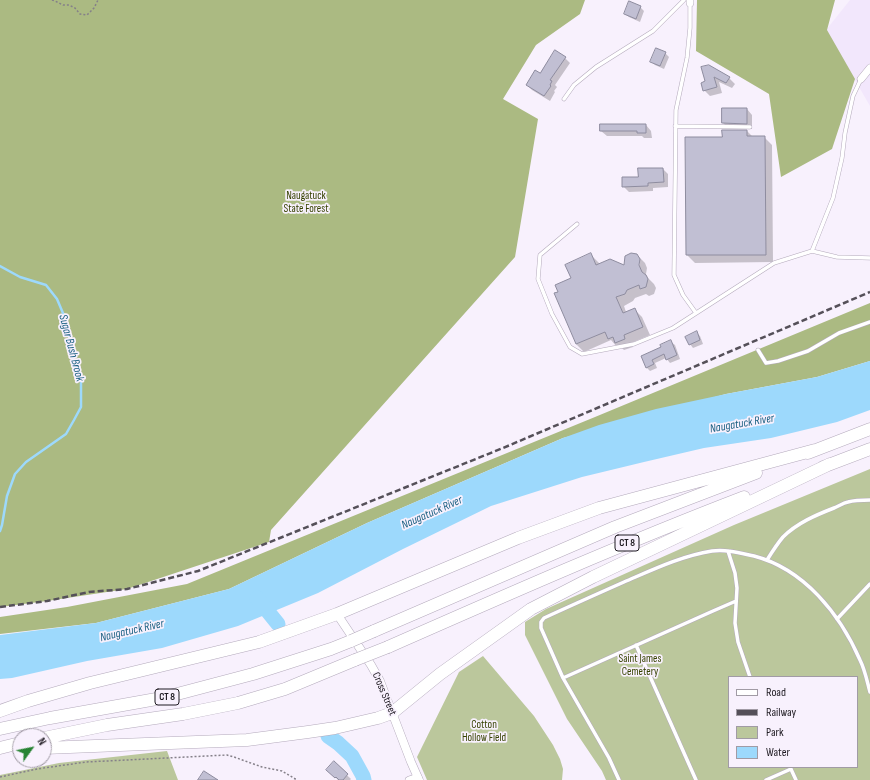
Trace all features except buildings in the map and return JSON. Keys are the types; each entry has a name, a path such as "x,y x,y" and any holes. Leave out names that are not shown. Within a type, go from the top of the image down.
{"highway":[{"name":"CT 8","path":"0,729 50,718 162,698 253,674 330,649 615,527 870,429"},
{"name":"CT 8","path":"52,736 183,714 238,702 285,689 388,647 530,584 658,530 870,449"},
{"path":"0,712 28,701 90,683 259,642 337,614 518,538 599,508 814,450"},
{"path":"52,748 247,740 335,728 378,718 392,713 440,674 531,609 593,577 830,464"},
{"path":"0,748 12,745"},
{"path":"0,753 12,752"}],"street":[{"path":"861,79 870,68"},
{"name":"Cross Street","path":"337,614 372,665 380,681 419,778"},
{"path":"409,780 419,778"}],"lane":[{"path":"564,99 574,85 596,67 653,31 688,1"},
{"path":"688,1 690,28 687,58 676,110 675,126 674,275 683,295 696,313"},
{"path":"812,251 833,198 853,96 861,79"},
{"path":"675,126 750,127"},
{"path":"577,224 540,255 538,279 552,314 570,346 582,354 634,344 673,328 774,262 812,251 837,256 870,258"},
{"path":"758,350 766,363 778,361 808,351 839,333 870,322"},
{"path":"767,560 782,538 789,531 803,522 848,502 870,500"},
{"path":"619,780 609,758 563,678 541,628 541,622 544,618 680,559 713,551 738,552 767,560 798,578 814,591 837,619 852,643 861,662 870,692"},
{"path":"728,551 735,573 737,588 735,623 738,642 750,676"},
{"path":"837,619 870,584"},
{"path":"563,678 736,601"},
{"path":"636,645 696,780"},
{"path":"766,780 790,768 796,780"}],"path":[{"path":"52,0 63,5 69,5 75,8 80,14 87,15 94,8 98,0"},
{"path":"0,777 37,769 86,762 227,755 262,767 282,771 297,780"}],"shaded area":[{"path":"850,0 870,0 870,106 826,30"}],"green space":[{"name":"Naugatuck State Forest","path":"0,0 585,0 580,14 536,45 503,99 538,119 515,257 271,530 269,542 127,589 0,607"},
{"path":"697,0 835,0 827,30 855,79 832,149 781,177 769,94 696,51"},
{"path":"870,303 870,361 817,377 726,394 563,438 367,523 229,589 96,623 0,634 0,617 67,607 187,584"},
{"name":"Saint James Cemetery","path":"870,469 870,780 606,780 602,771 567,719 525,635 525,622 546,609 734,525"},
{"name":"Cotton Hollow Field","path":"483,656 534,716 553,745 563,769 562,780 427,780 417,757 459,672"},
{"path":"167,751 178,780 0,780 0,775 34,768 52,768 52,764"}],"water":[{"name":"Naugatuck River","path":"870,361 870,410 837,422 771,438 704,448 582,477 491,506 318,593 238,626 162,648 87,661 12,678 0,679 0,635 96,623 229,589 367,523 563,438 599,425 656,409 817,377"}],"waterway":[{"name":"Sugar Bush Brook","path":"0,266 20,277 46,285 57,299 68,325 71,354 81,381 81,407 66,434 26,462 15,474 7,496 0,531"},
{"path":"257,598 278,624"},
{"path":"328,736 352,756 364,780"}],"railway":[{"path":"0,607 47,601 89,592 127,589 198,571 503,448 870,292"}]}
